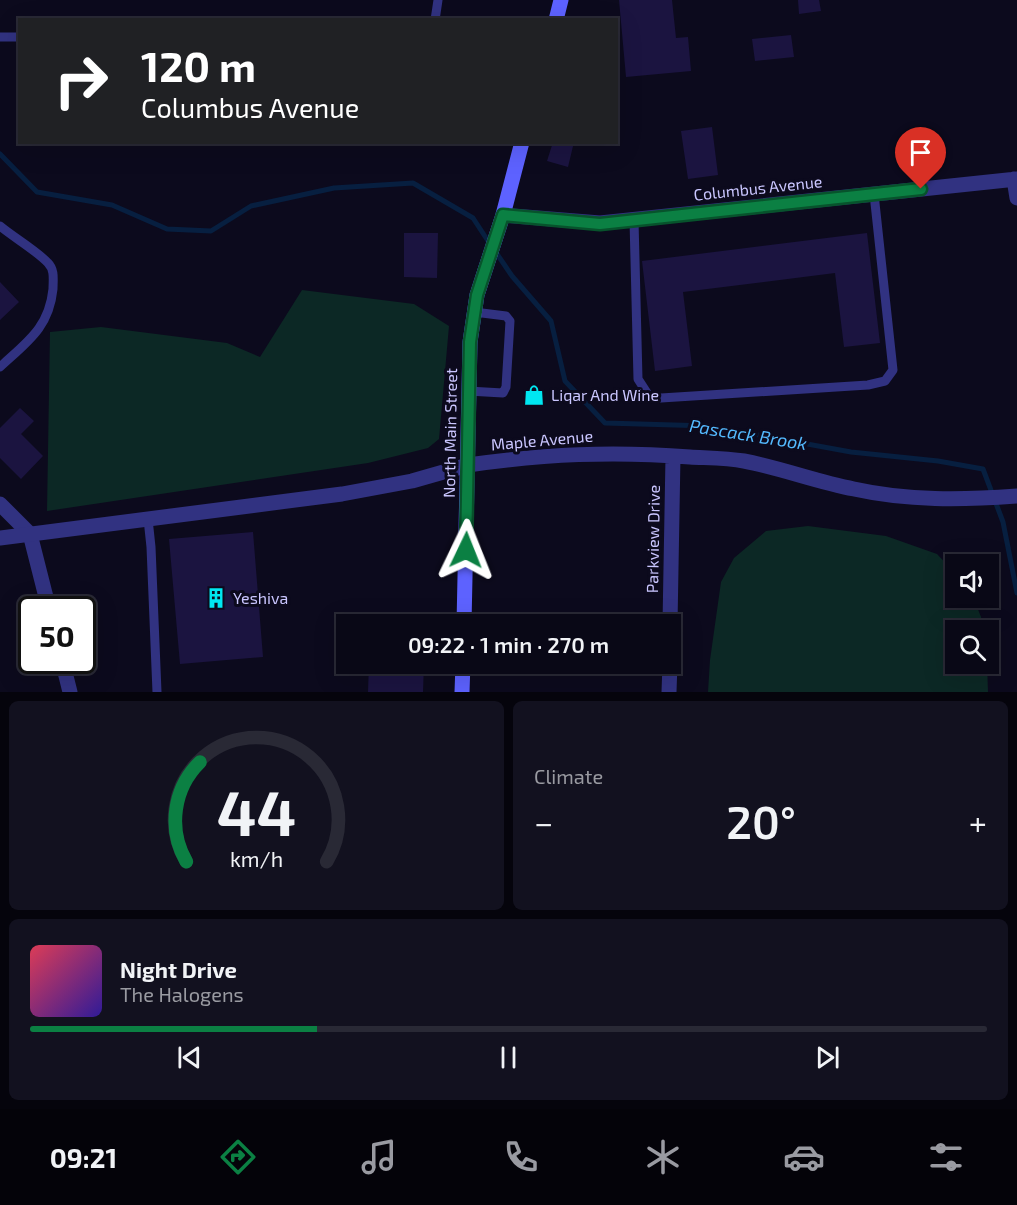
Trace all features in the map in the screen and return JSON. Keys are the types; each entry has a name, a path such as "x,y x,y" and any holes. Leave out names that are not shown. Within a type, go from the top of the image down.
{"main road":[{"path":"556,18 561,0"},
{"name":"North Main Street","path":"464,614 470,342 477,295 503,215 521,144"},
{"path":"462,692 463,674"}],"street":[{"name":"Columbus Avenue","path":"503,215 600,224 1016,179"},
{"path":"1016,179 1017,198"},
{"name":"Maple Avenue","path":"0,537 342,494 412,481 468,465 528,456 599,453 744,461 855,490 914,499 973,500 1012,496"},
{"name":"Parkview Drive","path":"670,614 673,456"},
{"path":"0,504 30,534 46,596"},
{"path":"66,674 70,692"},
{"path":"669,692 670,674"}],"lane":[{"path":"435,18 438,0"},
{"path":"0,38 18,37"},
{"path":"634,220 638,379 649,396 661,398 868,385 885,381 893,370 874,194"},
{"path":"0,226 49,264 54,276 52,299 47,317 36,332 0,367"},
{"path":"468,391 503,393 506,387 510,321 506,316 474,312"},
{"path":"148,519 156,692"}],"green space":[{"path":"302,290 414,304 449,326 439,439 428,448 368,463 47,511 50,332 101,327 227,343 260,357"},
{"path":"808,526 886,536 937,554 945,562 945,608 977,608 981,620 945,620 945,674 987,674 988,692 708,692 721,582 734,558 766,531"}],"building":[{"path":"619,0 672,0 676,38 688,37 691,71 626,77"},
{"path":"798,0 819,0 821,11 799,14"},
{"path":"791,35 794,57 755,61 752,39"},
{"path":"712,127 718,175 688,179 681,131"},
{"path":"552,144 574,144 568,167 547,161"},
{"path":"404,233 438,233 437,278 404,277"},
{"path":"867,233 880,343 844,347 835,273 683,292 692,366 655,371 642,261"},
{"path":"0,282 19,302 0,320"},
{"path":"20,408 34,421 21,434 43,456 21,479 0,458 0,428"},
{"name":"Yeshiva","path":"253,532 263,657 180,664 169,539"},
{"path":"369,674 424,674 423,692 368,692"}],"waterway":[{"name":"Pascack Brook","path":"0,154 37,192 112,205 167,229 211,231 251,206 334,188 413,183 473,218 490,244"},
{"name":"Pascack Brook","path":"495,251 512,276 551,321 565,381 605,423 709,426 851,452 938,461 983,469 1003,522 1017,593"}],"place":[{"name":"Liqar And Wine","path":"534,395"},
{"name":"Yeshiva","path":"216,598"}],"route":[{"path":"466,550 470,342 477,295 503,215 600,224 921,189"}]}
